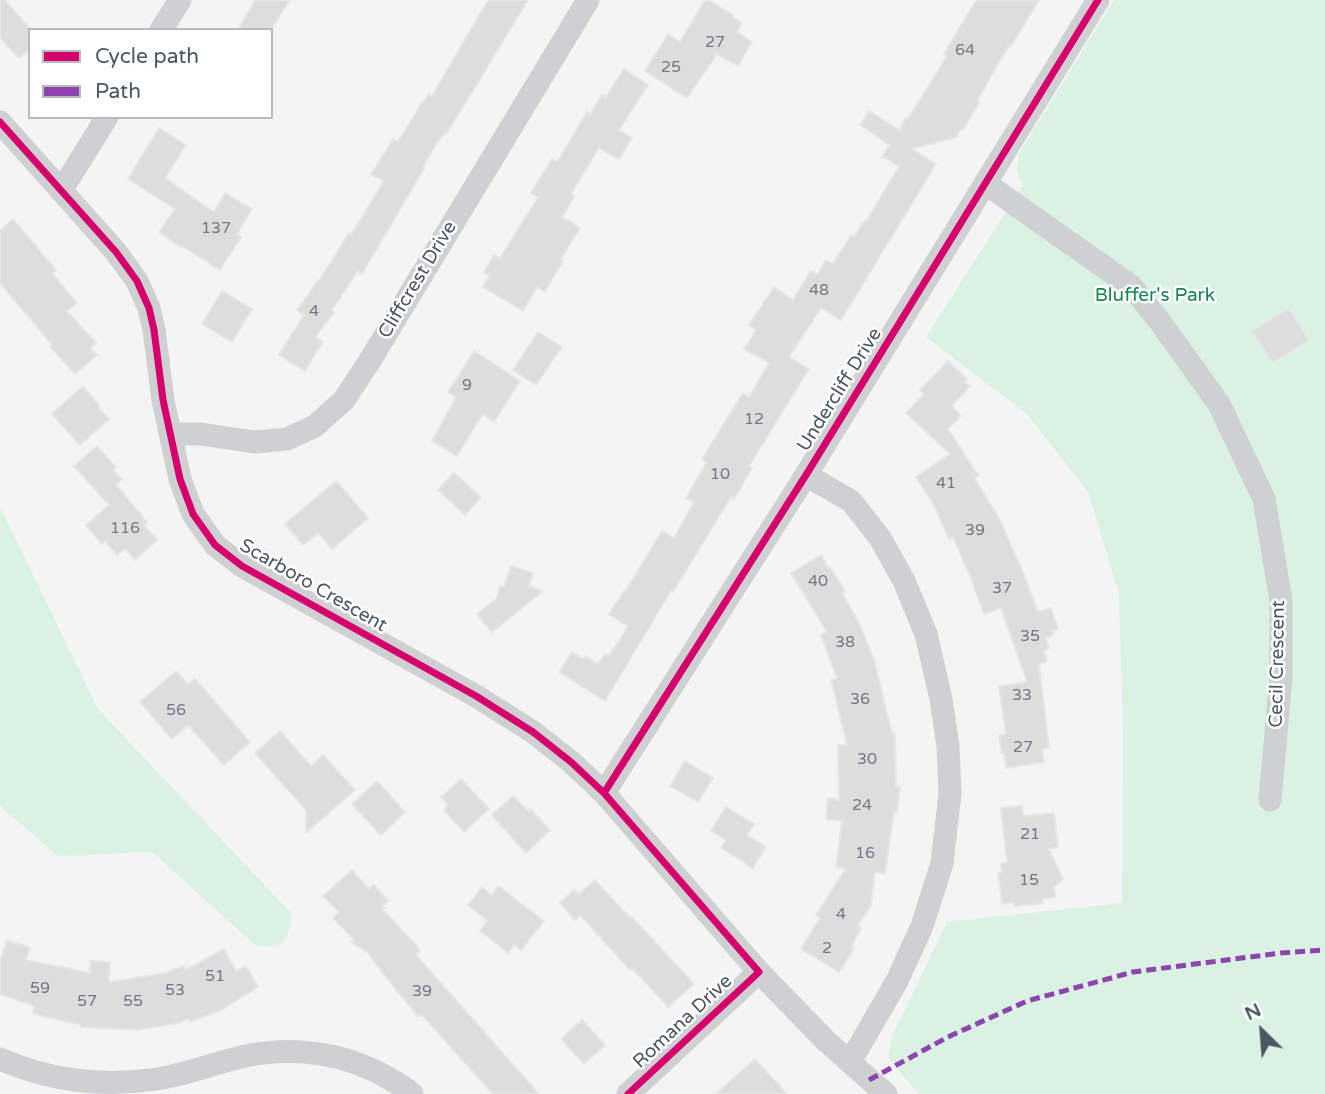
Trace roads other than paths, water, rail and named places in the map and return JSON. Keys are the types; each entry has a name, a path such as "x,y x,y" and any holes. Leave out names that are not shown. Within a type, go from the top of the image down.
{"street":[{"path":"162,28 180,0"},
{"name":"Cliffcrest Drive","path":"171,434 201,434 254,442 287,439 315,426 344,400 588,0"},
{"name":"Undercliff Drive","path":"604,793 806,475 1098,0"},
{"path":"61,191 106,119"},
{"name":"Scarboro Crescent","path":"0,122 116,253 137,281 149,308 154,330 163,400 180,479 194,514 215,545 242,566 464,690 533,732 571,762 604,793 759,972 826,1041 886,1094"},
{"name":"Cecil Crescent","path":"985,183 1131,286 1219,404 1264,499 1281,600 1281,677 1270,800"},
{"path":"806,475 851,501 880,538 904,581 926,634 941,699 948,746 950,794 942,863 922,926 897,981 850,1062"},
{"name":"Romana Drive","path":"628,1094 759,972"},
{"path":"0,1059 31,1072 92,1083 160,1079 243,1056 276,1051 310,1052 343,1058 375,1070 412,1094"}],"park label":[{"name":"Bluffer's Park","path":"1155,296"}]}
